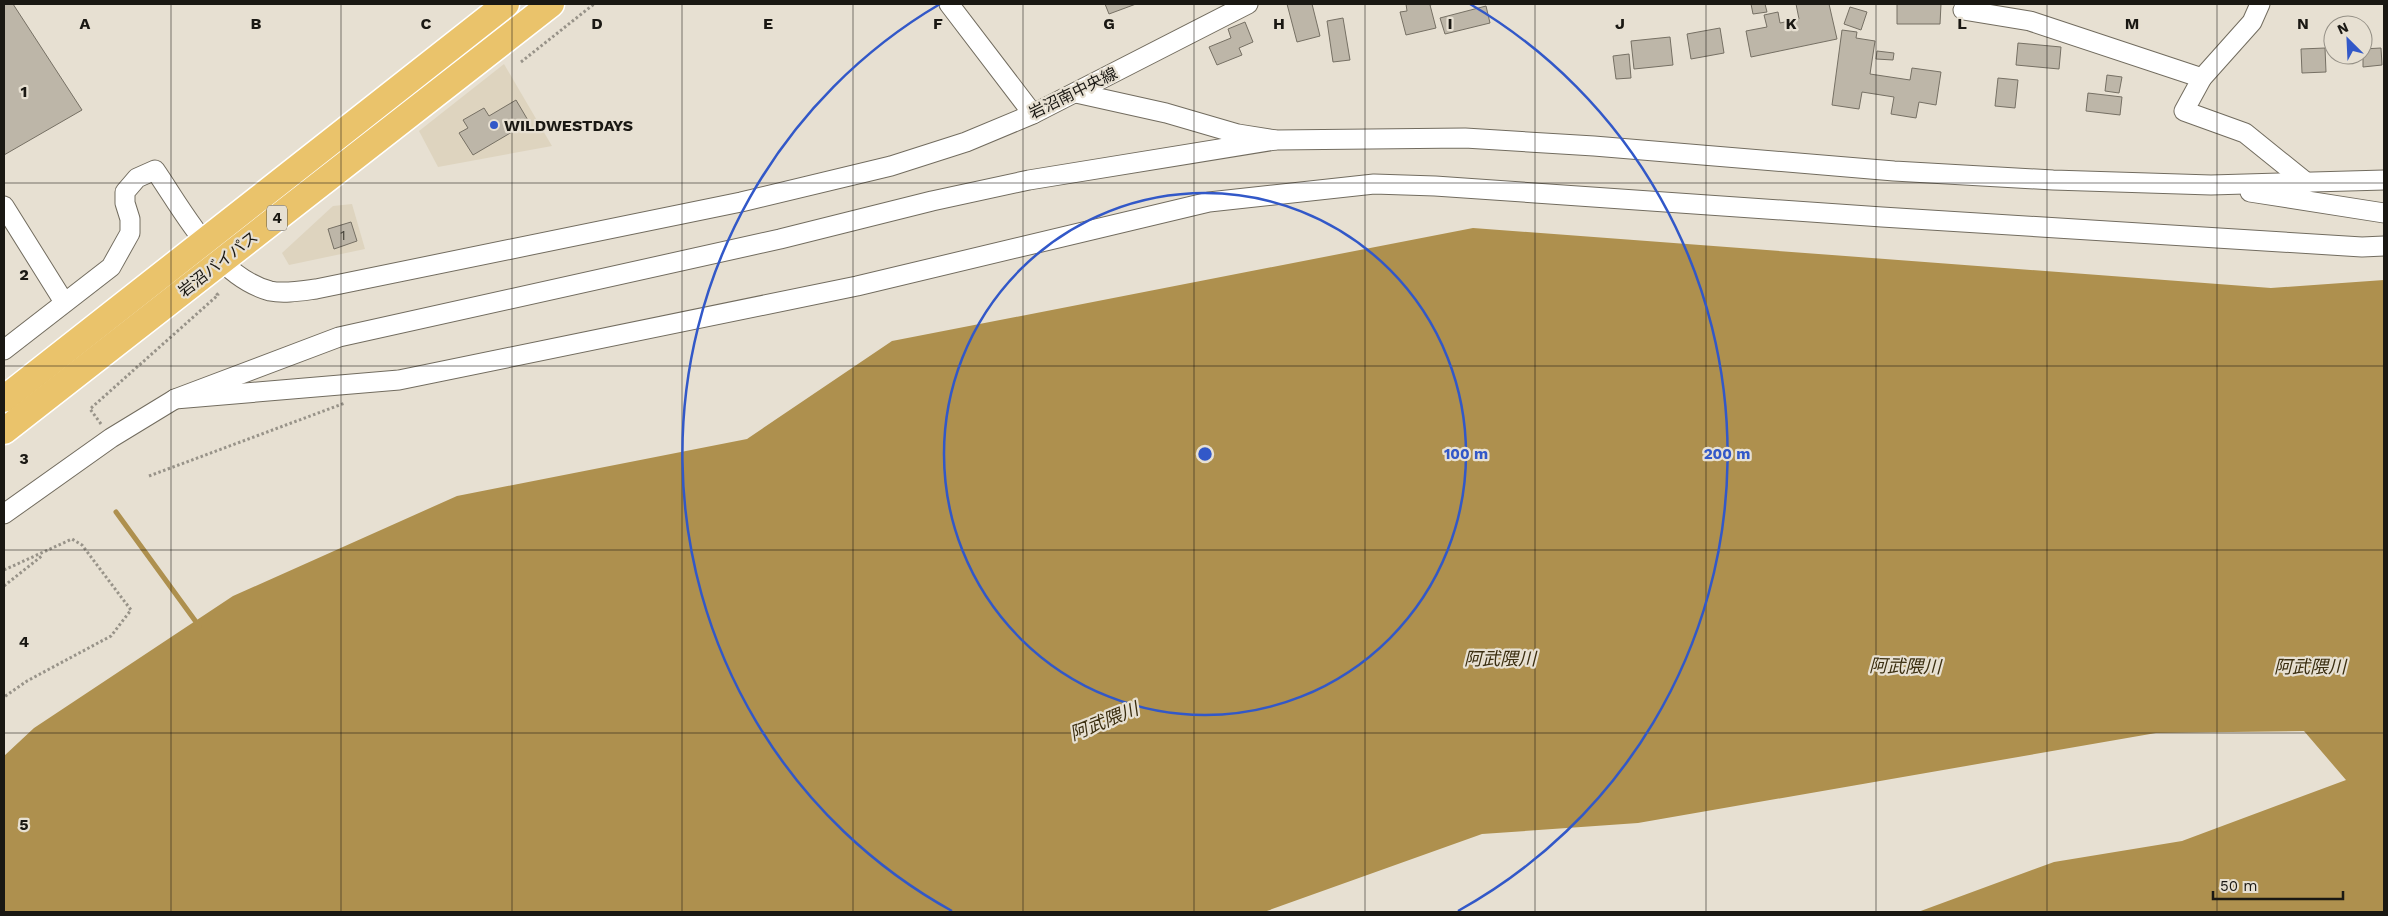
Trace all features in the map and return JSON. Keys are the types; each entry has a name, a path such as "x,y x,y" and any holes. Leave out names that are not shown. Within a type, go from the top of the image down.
{"highway":[{"name":"岩沼バイパス","path":"4,431 506,4"},
{"name":"岩沼バイパス","path":"4,399 213,252 550,4"}],"street":[{"path":"950,4 1033,114"},
{"name":"岩沼南中央線","path":"213,252 255,285 271,291 295,292 741,202 891,166 966,142 1033,114 1076,93 1248,4"},
{"path":"2260,4 2252,22 2202,78 2184,111 2245,133 2307,183"},
{"path":"1963,10 2030,20 2202,78"},
{"path":"1076,93 1166,113 1238,134 1275,140"},
{"path":"4,514 111,438 175,399 339,337 780,239 932,201 1029,180 1275,140 1465,138 1603,146 1894,171 2053,180 2211,185 2384,180"},
{"path":"4,350 111,267 130,233 130,219 124,192 137,178 155,170 213,252"},
{"path":"175,399 399,380 857,286 1210,202 1374,184 1445,186 1882,217 2362,247 2384,246"},
{"path":"2211,185 2384,213"},
{"path":"4,206 64,302"}],"path":[{"path":"521,62 594,4"},
{"path":"111,438 90,409 218,295 212,288"},
{"path":"149,476 349,402"},
{"path":"4,570 72,539 82,545 131,610 111,636 27,681 4,697"},
{"path":"4,586 47,552"}],"shaded area":[{"path":"504,64 552,146 438,167 419,131"},
{"path":"352,204 365,249 289,265 282,253 333,206"}],"water":[{"name":"阿武隈川","path":"1473,228 2271,288 2384,280 2384,912 1918,912 2054,862 2182,841 2346,780 2304,731 2156,733 1638,823 1482,834 1264,912 4,912 4,756 34,728 233,596 457,496 747,439 892,341"}],"building":[{"path":"4,4 13,4 82,110 4,155"},
{"path":"1105,4 1136,4 1109,14"},
{"path":"1287,4 1312,4 1320,36 1297,42"},
{"path":"1406,4 1434,4 1430,5 1436,28 1406,35 1400,12 1407,11"},
{"path":"1751,4 1765,4 1767,12 1753,14"},
{"path":"1796,4 1829,4 1837,39 1751,57 1746,31 1767,27 1764,15 1778,12 1780,23 1799,19"},
{"path":"1897,4 1941,4 1940,24 1897,24"},
{"path":"1486,6 1490,23 1445,34 1440,18"},
{"path":"1850,7 1867,12 1861,30 1844,24"},
{"path":"1343,18 1350,60 1333,62 1327,21"},
{"path":"1245,22 1253,42 1239,48 1242,55 1217,65 1209,47 1231,38 1228,29"},
{"path":"1720,28 1724,53 1691,59 1687,34"},
{"path":"1842,30 1857,32 1856,38 1875,41 1870,74 1910,80 1912,68 1941,72 1936,105 1919,102 1916,118 1891,114 1894,97 1862,92 1859,109 1832,105"},
{"path":"1670,37 1673,65 1634,69 1631,41"},
{"path":"2018,43 2061,47 2059,69 2016,65"},
{"path":"2323,48 2323,65 2326,65 2326,72 2302,73 2301,49"},
{"path":"2373,48 2381,48 2382,65 2363,67 2363,65 2373,65"},
{"path":"1877,51 1894,53 1893,60 1876,59"},
{"path":"1629,54 1631,78 1616,79 1613,56"},
{"path":"2107,75 2122,77 2119,93 2105,91"},
{"path":"1998,78 2018,80 2015,108 1995,106"},
{"path":"2088,93 2122,97 2120,115 2086,111"},
{"name":"WILDWESTDAYS","path":"516,100 529,122 473,155 459,133 468,128 463,120 484,108 489,116"},
{"path":"351,222 357,241 334,249 328,229"}],"waterway":[{"path":"116,512 199,626"}],"place":[{"name":"WILDWESTDAYS","path":"494,125"}]}
